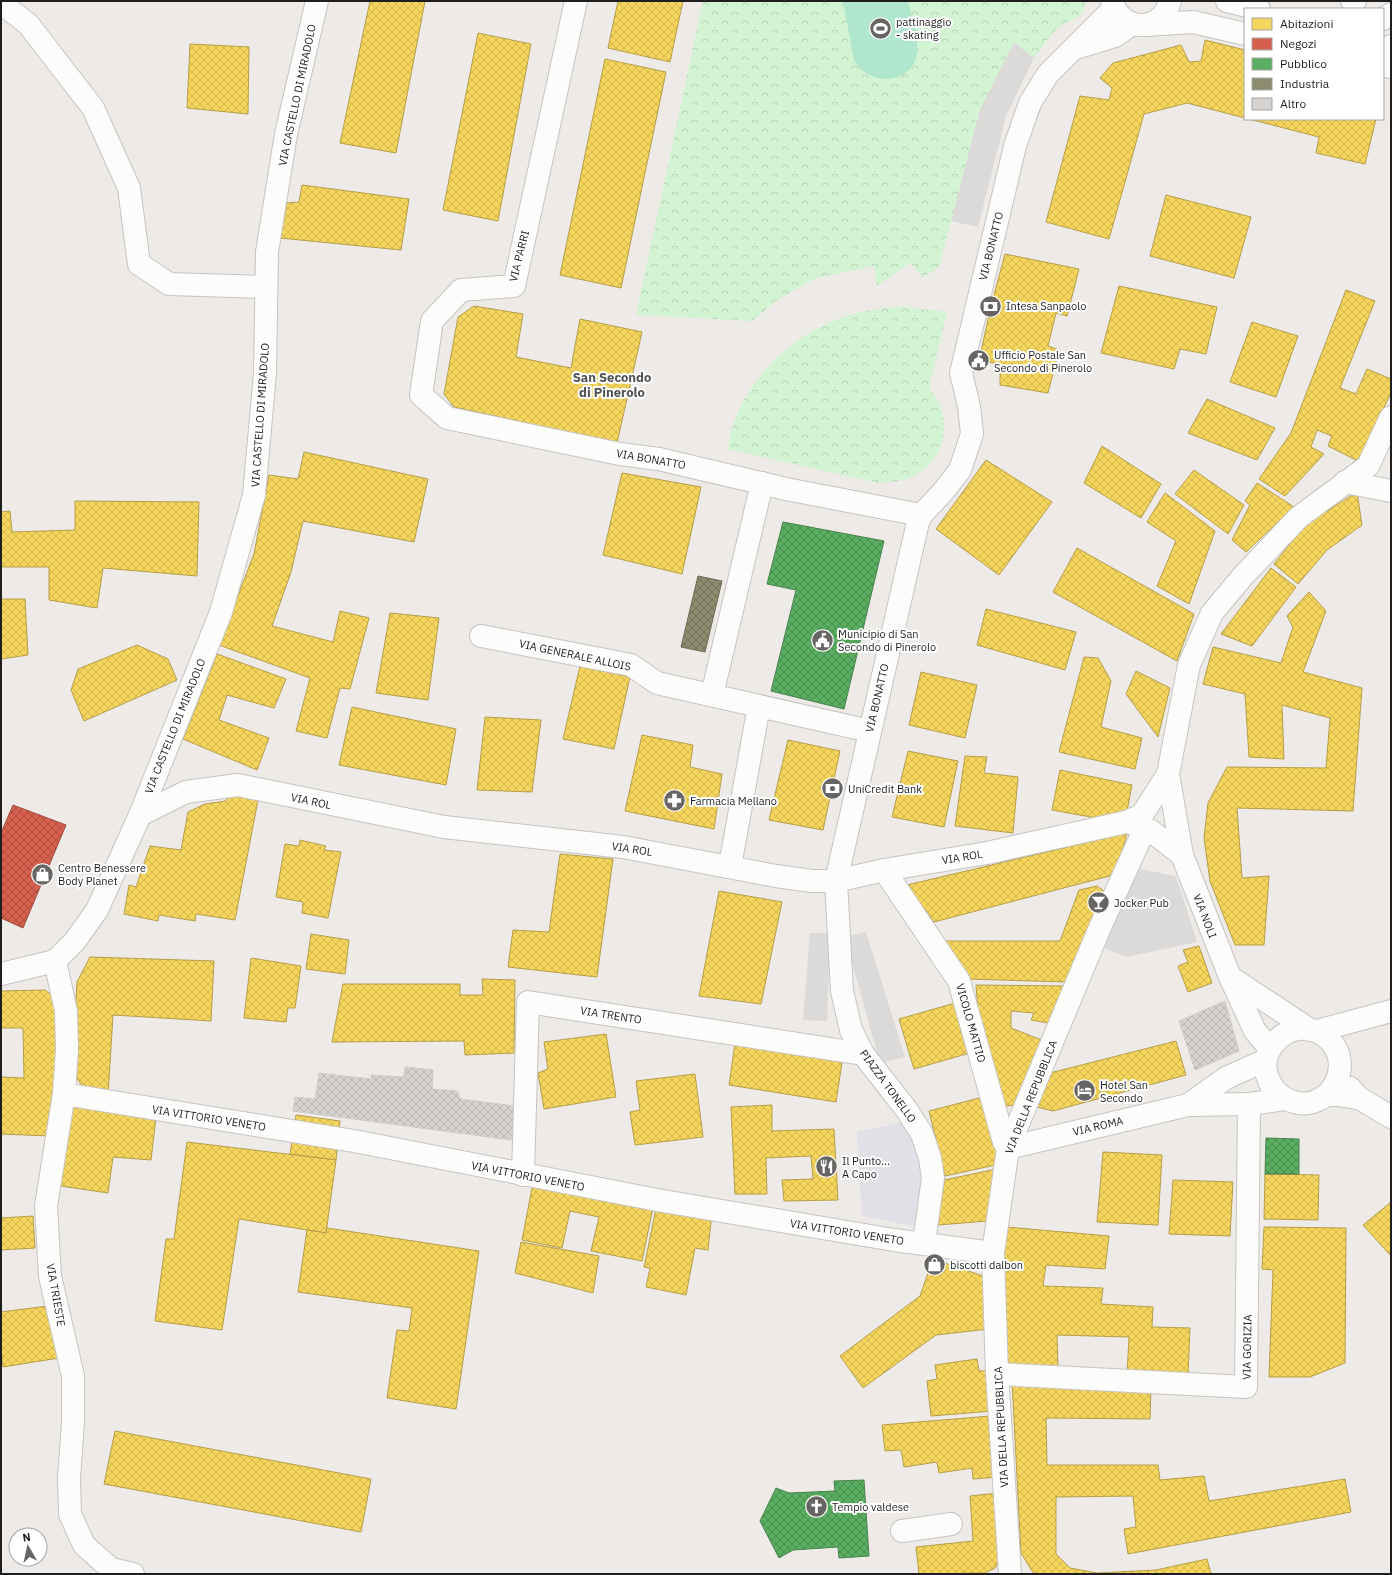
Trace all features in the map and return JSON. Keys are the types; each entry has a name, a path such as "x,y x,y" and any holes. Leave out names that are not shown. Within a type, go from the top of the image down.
{"street":[{"name":"VIA CASTELLO DI MIRADOLO","path":"54,961 75,941 97,910 140,815 221,612 254,495 265,373 267,252 286,134 317,1"},
{"name":"VIA PARRI","path":"576,1 514,286 461,290 432,321 422,395 447,418 592,448"},
{"name":"VIA BONATTO","path":"1074,49 1115,36 1138,24 1155,22 1163,16 1170,1"},
{"path":"1227,1 1255,8"},
{"path":"1,3 28,24 93,108 129,188 139,264 169,284 266,287"},
{"path":"1112,3 1122,18 1138,24 1193,22 1244,34"},
{"name":"VIA BONATTO","path":"836,881 921,515 942,493 960,470 972,434 969,406 961,373 1015,146 1030,103 1048,74 1074,49 1099,21 1112,3"},
{"path":"1168,774 1189,665 1212,613 1243,576 1299,518 1368,466 1391,417"},
{"name":"VIA BONATTO","path":"592,448 620,454 659,459 762,484 921,515"},
{"path":"1345,482 1391,490"},
{"path":"712,695 762,484"},
{"name":"VIA GENERALE ALLOIS","path":"481,636 631,665 657,683 870,730"},
{"path":"730,866 759,706"},
{"name":"VIA ROL","path":"140,815 186,792 238,785 444,827 623,847 812,881 836,881 884,870 987,853 1135,825 1168,774"},
{"name":"VIA NOLI","path":"1168,774 1182,855 1230,977 1268,1055"},
{"path":"1135,825 1151,831 1182,855"},
{"name":"VIA DELLA REPUBBLICA","path":"1010,1574 997,1374 993,1253 1008,1148 1101,925 1135,825"},
{"name":"VICOLO MATTIO","path":"884,870 959,980 1004,1142 1008,1148"},
{"name":"PIAZZA TONELLO","path":"836,881 842,991 851,1030 863,1054 906,1109 922,1134 930,1158 933,1178 924,1244"},
{"path":"1,974 54,961"},
{"name":"VIA TRIESTE","path":"54,961 66,1011 67,1049 64,1094 46,1206 50,1276 73,1376 73,1422 68,1478 70,1514 84,1545 111,1569 133,1574"},
{"path":"1230,977 1326,1037 1334,1045 1347,1083 1359,1098 1391,1117"},
{"name":"VIA TRENTO","path":"523,1174 528,1002 863,1054"},
{"path":"1362,1020 1340,1059 1339,1076 1327,1095 1317,1101 1306,1104 1285,1099 1276,1092 1266,1073 1268,1055 1277,1040 1286,1032 1298,1029 1314,1030 1362,1020 1391,1011"},
{"name":"VIA ROMA","path":"1188,1105 1226,1078 1268,1055"},
{"name":"VIA VITTORIO VENETO","path":"64,1094 354,1142 657,1200 924,1244 993,1253"},
{"path":"1327,1095 1359,1098"},
{"name":"VIA ROMA","path":"1008,1148 1188,1105 1249,1104 1285,1099"},
{"name":"VIA GORIZIA","path":"997,1374 1246,1387 1249,1104"},
{"path":"902,1530 951,1524"}],"shaded area":[{"path":"1014,42 1034,58 1006,116 978,227 951,221 980,109"},
{"path":"1139,869 1176,876 1197,942 1126,957 1102,947"},
{"path":"866,932 905,1057 880,1063 845,937"},
{"path":"810,933 830,933 827,1021 803,1020"},
{"path":"904,1122 914,1139 924,1176 918,1227 862,1216 857,1132"}],"green space":[{"path":"703,1 1086,1 1082,12 1076,18 1058,28 1034,58 1014,42 980,109 939,267 923,277 910,263 877,286 874,266 816,278 779,299 752,321 636,315"},
{"name":"pattinaggio - skating","path":"843,1 908,1 915,30 917,47 916,59 911,68 904,74 895,78 886,79 876,78 860,68 854,60"},
{"path":"904,307 947,312 929,388 937,399 942,411 944,423 943,435 940,447 934,458 925,468 914,476 906,479 878,483 728,449 733,426 742,405 768,366 786,350 805,336 825,325 847,316 868,310"}],"building: Abitazioni":[{"path":"370,1 425,1 396,153 340,143"},
{"path":"618,1 683,1 670,62 608,48"},
{"path":"478,33 531,44 498,221 443,210"},
{"path":"1205,40 1244,50 1244,118 1187,103 1144,114 1109,239 1046,222 1080,96 1109,100 1112,88 1100,78 1113,63 1181,45 1189,62 1201,61"},
{"path":"190,44 249,47 248,114 187,108"},
{"path":"605,59 666,72 621,288 560,275"},
{"path":"1253,120 1376,120 1365,164 1316,153 1319,137"},
{"path":"302,185 409,199 401,250 280,238 287,203 299,202"},
{"path":"1166,195 1251,217 1234,278 1150,256"},
{"path":"1005,254 1079,269 1067,316 1056,313 1048,346 1059,350 1048,393 1000,385 1000,364 979,361 991,306"},
{"path":"1119,286 1217,307 1206,354 1180,349 1174,369 1101,353"},
{"path":"1346,290 1375,301 1340,388 1356,394 1367,369 1391,379 1391,393 1358,461 1328,446 1332,436 1317,430 1311,447 1324,454 1285,496 1259,479 1291,433"},
{"path":"474,306 523,314 516,357 571,368 580,319 642,332 617,443 454,407 444,394 458,317"},
{"path":"1252,322 1298,336 1276,397 1230,382"},
{"path":"1207,399 1275,428 1257,460 1188,433"},
{"path":"1102,446 1161,484 1141,518 1084,483"},
{"path":"304,452 428,479 414,542 303,521 291,572 272,626 333,642 340,611 369,618 350,689 340,688 327,738 296,731 310,678 219,645 254,554 269,475 298,479"},
{"path":"986,460 1052,502 999,575 936,529"},
{"path":"1194,470 1244,505 1228,534 1175,494"},
{"path":"622,473 701,487 682,574 603,555"},
{"path":"1257,483 1294,507 1246,552 1232,540 1250,505 1245,501"},
{"path":"1357,492 1362,525 1327,550 1298,584 1274,564 1305,525"},
{"path":"1165,493 1215,531 1189,604 1157,586 1176,541 1147,522"},
{"path":"75,501 199,502 197,576 103,568 97,608 49,600 49,567 1,567 1,512 10,511 12,532 75,530"},
{"path":"1077,548 1194,614 1177,661 1053,592"},
{"path":"1271,568 1296,587 1252,646 1221,634"},
{"path":"1309,592 1326,611 1303,672 1362,688 1353,811 1237,808 1242,878 1269,876 1264,945 1235,945 1210,881 1204,838 1208,803 1227,767 1326,768 1330,718 1282,705 1284,759 1249,757 1245,694 1203,684 1213,647 1281,663 1293,627 1287,616"},
{"path":"1,599 25,599 28,655 1,659"},
{"path":"986,609 1076,632 1065,670 977,645"},
{"path":"390,613 439,618 428,700 376,693"},
{"path":"137,645 168,659 177,680 84,721 71,690 78,669"},
{"path":"217,654 286,679 274,708 227,695 219,720 269,738 257,770 183,739"},
{"path":"1084,657 1098,658 1111,681 1101,727 1142,738 1135,769 1059,752"},
{"path":"580,666 630,677 614,749 563,739"},
{"path":"1136,671 1170,688 1158,737 1126,694"},
{"path":"921,672 977,685 965,738 909,725"},
{"path":"352,707 456,729 446,785 339,765"},
{"path":"485,717 541,720 532,792 477,790"},
{"path":"642,735 693,745 690,767 722,774 714,829 625,811"},
{"path":"788,740 840,751 823,830 769,820"},
{"path":"908,751 958,761 944,827 892,817"},
{"path":"965,756 987,757 984,773 1018,777 1013,833 955,826"},
{"path":"1060,770 1132,785 1127,811 1096,818 1052,810"},
{"path":"229,795 258,800 235,920 196,914 195,921 159,915 158,921 124,914 129,885 136,887 150,846 181,850 188,812 205,804 226,801"},
{"path":"1127,833 1117,874 934,922 907,885"},
{"path":"300,840 326,846 324,850 341,852 328,918 302,913 303,902 276,897 285,844 299,846"},
{"path":"560,854 613,859 597,977 508,967 513,930 549,932"},
{"path":"1097,886 1104,891 1066,982 967,979 940,941 1060,941 1079,890"},
{"path":"719,891 782,902 761,1004 699,996"},
{"path":"311,934 349,940 345,974 306,969"},
{"path":"1199,946 1212,983 1188,992 1178,966 1188,962 1183,950"},
{"path":"90,957 214,961 211,1021 113,1015 108,1096 87,1094 72,1070 77,982"},
{"path":"251,958 301,966 295,1008 288,1008 286,1022 244,1018"},
{"path":"482,979 515,980 514,1053 465,1055 464,1041 332,1042 343,984 460,984 460,995 483,995"},
{"path":"976,985 1066,986 1048,1023 1031,1020 1034,1013 1011,1011 1011,1028 1044,1041 1015,1105 996,1107 981,1050"},
{"path":"45,990 56,999 62,1076 49,1136 1,1134 1,1077 24,1078 23,1028 1,1028 1,991"},
{"path":"959,1002 973,1052 914,1069 899,1019"},
{"path":"606,1034 616,1097 544,1109 538,1073 548,1069 544,1042"},
{"name":"Hotel San Secondo","path":"1176,1041 1186,1075 1053,1111 1033,1106 1046,1074"},
{"path":"735,1043 843,1056 836,1102 729,1085"},
{"path":"695,1074 703,1137 635,1145 630,1112 640,1110 636,1081"},
{"path":"987,1096 1000,1164 945,1176 929,1111"},
{"path":"71,1101 156,1117 151,1160 113,1157 108,1193 61,1186"},
{"path":"772,1105 772,1131 834,1129 838,1200 784,1201 782,1180 813,1179 811,1156 766,1158 767,1194 735,1194 731,1107"},
{"path":"296,1115 340,1121 336,1160 290,1154"},
{"path":"187,1142 336,1160 326,1233 239,1219 222,1330 155,1321 166,1239 174,1239"},
{"path":"1103,1152 1162,1155 1158,1225 1097,1222"},
{"path":"997,1169 987,1221 938,1225 944,1180"},
{"path":"1265,1174 1319,1175 1318,1220 1264,1219"},
{"path":"1173,1180 1233,1182 1230,1236 1169,1234"},
{"path":"533,1183 654,1203 642,1261 591,1251 599,1217 570,1211 562,1248 522,1240"},
{"path":"1391,1202 1391,1256 1363,1225"},
{"path":"657,1204 712,1212 708,1250 695,1248 686,1295 646,1287 650,1268 644,1267"},
{"path":"33,1216 35,1248 1,1250 1,1218"},
{"path":"1006,1227 1109,1236 1105,1269 1046,1265 1043,1286 1103,1288 1101,1304 1153,1307 1152,1327 1190,1328 1188,1376 1127,1375 1129,1337 1057,1335 1058,1369 1006,1367 1000,1284"},
{"path":"1264,1227 1346,1228 1345,1363 1310,1377 1269,1377 1273,1270 1262,1269"},
{"path":"327,1228 479,1251 456,1409 387,1398 397,1330 409,1331 412,1308 298,1292 307,1230 326,1233"},
{"path":"521,1242 599,1256 593,1293 515,1273"},
{"path":"933,1259 986,1277 989,1329 936,1335 863,1388 840,1356 920,1296"},
{"path":"48,1306 59,1358 3,1367 1,1350 1,1312"},
{"path":"977,1359 979,1371 990,1371 993,1411 931,1416 927,1381 937,1379 935,1365"},
{"path":"1012,1381 1151,1387 1150,1419 1046,1418 1047,1465 1158,1465 1160,1480 1204,1476 1209,1501 1345,1479 1351,1512 1128,1554 1124,1529 1136,1527 1133,1496 1056,1497 1056,1554 1070,1568 1097,1573 1156,1570 1207,1559 1211,1574 1034,1574 1021,1553"},
{"path":"991,1416 998,1477 973,1479 972,1468 939,1473 937,1462 904,1467 901,1450 885,1451 882,1425"},
{"path":"115,1431 371,1479 361,1532 104,1484"},
{"path":"999,1493 1002,1556 995,1568 985,1573 919,1574 916,1547 973,1541 970,1496"}],"building: Negozi":[{"path":"13,805 66,825 23,928 1,918 1,833"}],"building: Pubblico":[{"name":"Municipio di San Secondo di Pinerolo","path":"783,522 884,541 844,709 771,691 796,590 767,584"},
{"path":"1266,1138 1299,1139 1299,1174 1265,1174"},
{"name":"Tempio valdese","path":"864,1480 869,1556 839,1558 838,1547 793,1550 779,1558 760,1521 776,1488 789,1493 835,1491 834,1481"}],"building: Industria":[{"path":"698,576 722,581 705,652 681,647"}],"building: Altro":[{"path":"1225,1001 1239,1051 1195,1070 1179,1021"},
{"path":"405,1067 433,1070 432,1089 458,1091 460,1099 515,1106 511,1140 293,1111 295,1097 315,1099 319,1073 372,1079 371,1075 404,1077"}],"place":[{"name":"pattinaggio - skating","path":"881,28"},
{"name":"Intesa Sanpaolo","path":"991,306"},
{"name":"Ufficio Postale San Secondo di Pinerolo","path":"979,361"},
{"name":"Municipio di San Secondo di Pinerolo","path":"822,640"},
{"name":"UniCredit Bank","path":"832,789"},
{"name":"Farmacia Mellano","path":"675,801"},
{"name":"Centro Benessere Body Planet","path":"43,874"},
{"name":"Jocker Pub","path":"1099,903"},
{"name":"Hotel San Secondo","path":"1084,1091"},
{"name":"Il Punto... A Capo","path":"827,1167"},
{"name":"biscotti dalbon","path":"934,1265"},
{"name":"Tempio valdese","path":"816,1507"}],"district":[{"name":"San Secondo di Pinerolo","path":"612,384"}]}
